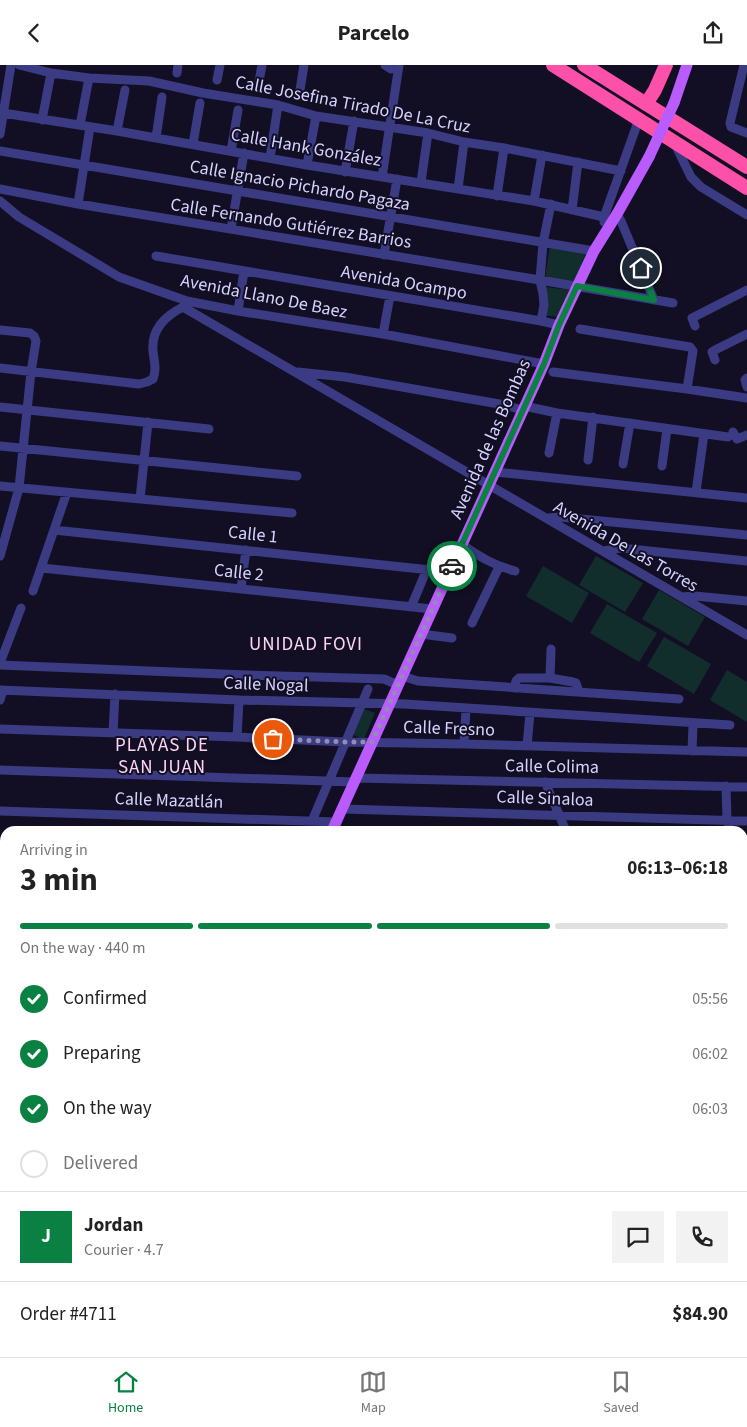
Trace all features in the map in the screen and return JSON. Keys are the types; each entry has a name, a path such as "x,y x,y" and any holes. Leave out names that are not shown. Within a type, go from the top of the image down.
{"highway":[{"path":"553,65 747,188"},
{"path":"584,65 747,167"},
{"path":"646,104 655,90 666,65"}],"main road":[{"name":"Avenida de las Bombas","path":"334,826 523,408 548,368 559,325 577,286 594,251 618,215 649,157 674,103 687,65"}],"street":[{"path":"0,134 12,65"},
{"name":"Calle Josefina Tirado De La Cruz","path":"19,65 51,73 88,78 149,81 203,93 278,105 316,116 428,133 464,142 621,171"},
{"path":"217,81 220,65"},
{"path":"258,87 262,65"},
{"path":"299,96 304,65"},
{"path":"744,65 742,90 730,123 731,127 747,133"},
{"path":"382,177 389,126 392,66"},
{"path":"42,119 51,73"},
{"path":"80,125 88,78"},
{"path":"117,131 125,90"},
{"path":"156,138 162,97"},
{"path":"193,144 200,103"},
{"path":"270,158 278,105"},
{"path":"231,151 238,110"},
{"name":"Calle Hank González","path":"3,113 307,165 534,201 604,217"},
{"path":"307,165 316,116"},
{"path":"604,235 604,217 639,119"},
{"path":"345,171 354,121"},
{"path":"78,204 90,127"},
{"path":"421,183 428,133"},
{"path":"458,189 464,142"},
{"path":"673,142 691,177 700,187 747,215"},
{"path":"497,195 504,148"},
{"name":"Calle Ignacio Pichardo Pagaza","path":"0,151 594,251"},
{"path":"231,229 244,153"},
{"path":"534,201 542,155"},
{"path":"572,210 578,162"},
{"path":"384,255 397,179"},
{"name":"Calle Fernando Gutiérrez Barrios","path":"0,189 78,204 673,303"},
{"name":"Avenida Llano De Baez","path":"0,201 19,217 119,277 185,304 383,334 548,368 747,398"},
{"path":"541,321 544,305 540,280 550,204"},
{"path":"618,215 654,300"},
{"name":"Avenida Ocampo","path":"156,256 559,325"},
{"path":"238,311 244,271"},
{"path":"695,326 692,319 694,317 747,291"},
{"path":"383,334 390,295"},
{"path":"0,368 139,384 147,382 153,379 156,372 153,349 155,334 162,321 185,304"},
{"name":"Avenida De Las Torres","path":"185,304 292,372 747,635"},
{"path":"580,329 690,347 693,351 687,389"},
{"path":"0,330 30,333 36,341 19,488 0,555"},
{"path":"715,360 712,352 747,334"},
{"path":"292,372 345,377 523,408 704,434 730,435 737,439 747,435"},
{"path":"747,379 745,380 747,387"},
{"path":"0,407 210,429"},
{"path":"549,453 557,413"},
{"path":"588,460 593,417"},
{"path":"140,499 148,422"},
{"path":"624,464 630,423"},
{"path":"662,466 667,429"},
{"path":"696,492 704,434"},
{"path":"0,446 297,477"},
{"path":"494,472 747,497"},
{"path":"0,486 292,513"},
{"path":"33,591 66,492"},
{"path":"547,518 560,517 747,535"},
{"name":"Calle 1","path":"54,530 449,572"},
{"path":"461,544 482,559 498,567 515,571"},
{"path":"604,551 620,548 747,561"},
{"path":"241,588 246,550"},
{"path":"472,623 498,567"},
{"name":"Calle 2","path":"42,568 432,609"},
{"path":"411,607 427,569"},
{"path":"682,597 695,596 747,601"},
{"path":"21,608 0,664 384,679 678,699"},
{"path":"421,634 452,638"},
{"path":"550,678 552,649"},
{"path":"514,688 519,678 550,678 576,683 579,692"},
{"path":"312,821 368,689"},
{"path":"0,700 2,690"},
{"name":"Calle Nogal","path":"2,690 239,700 405,704 730,725"},
{"path":"113,733 115,694"},
{"path":"237,737 239,700"},
{"path":"464,744 466,709"},
{"path":"527,746 530,713"},
{"path":"692,751 693,724"},
{"name":"Calle Fresno","path":"0,729 345,742 747,753"},
{"name":"Calle Colima","path":"0,771 329,781 544,782 747,787"},
{"path":"544,782 564,826"},
{"path":"726,786 729,826"},
{"name":"Calle Sinaloa","path":"343,809 747,821"},
{"name":"Calle Mazatlán","path":"0,811 312,821 330,826"}],"green space":[{"path":"550,245 587,252 572,286 545,279"},
{"path":"545,287 570,290 560,317 542,315"},
{"path":"596,556 643,583 625,612 579,585"},
{"path":"543,566 589,593 572,623 526,596"},
{"path":"659,590 705,617 688,646 642,619"},
{"path":"607,604 657,633 639,662 590,633"},
{"path":"664,637 711,664 694,694 647,666"},
{"path":"727,670 747,682 747,722 710,700"},
{"path":"364,709 375,713 364,739 353,735"}],"way so far":[{"path":"273,739 372,742 452,566"}],"district":[{"name":"UNIDAD FOVI","path":"306,643"},
{"name":"PLAYAS DE SAN JUAN","path":"162,755"}],"route":[{"path":"452,566 544,364 577,286 654,300 641,268"}]}
